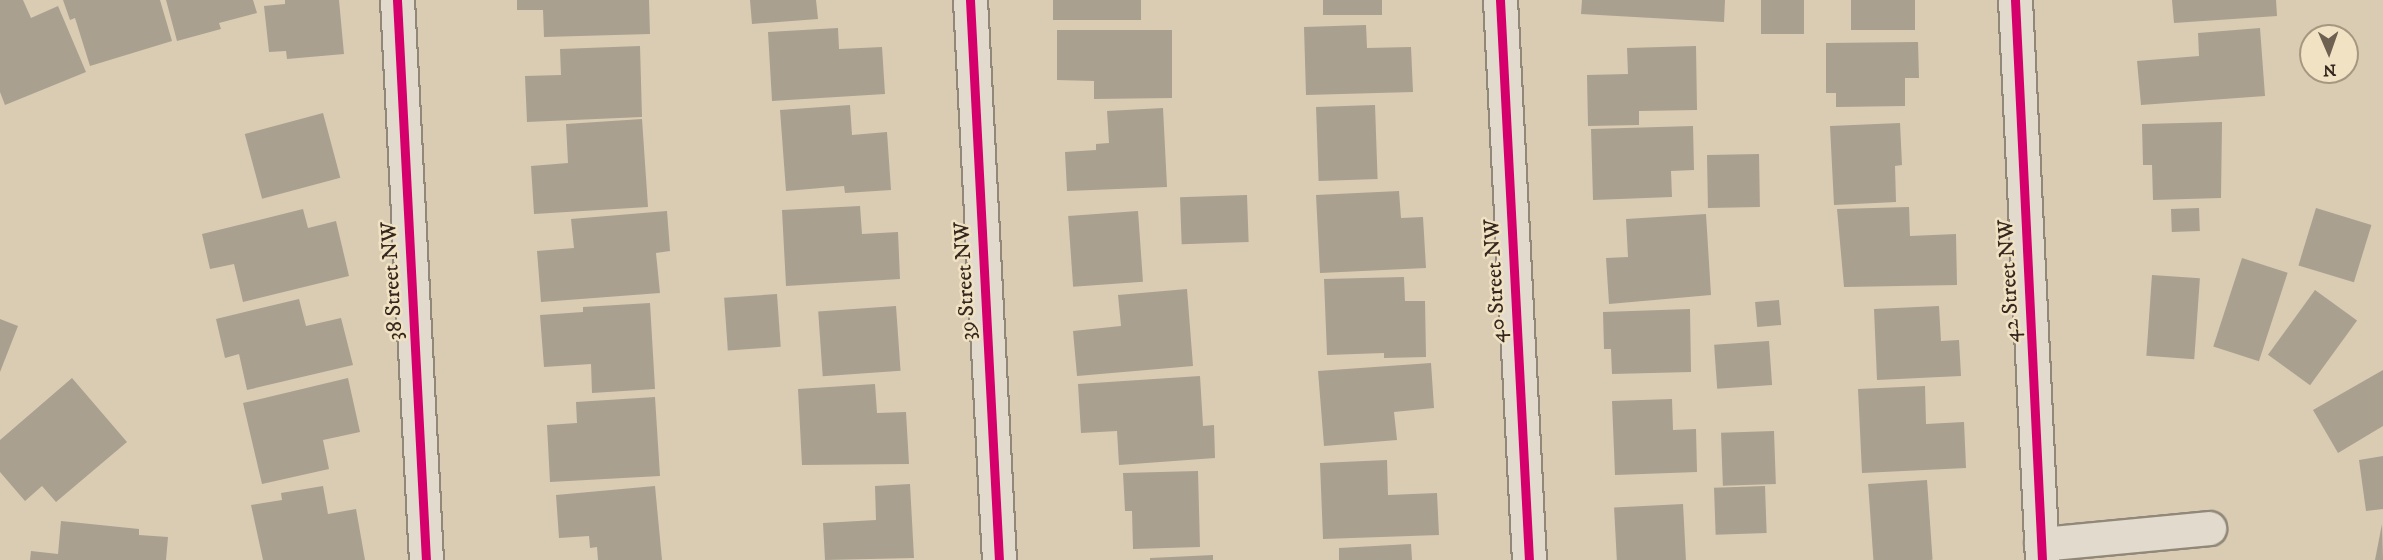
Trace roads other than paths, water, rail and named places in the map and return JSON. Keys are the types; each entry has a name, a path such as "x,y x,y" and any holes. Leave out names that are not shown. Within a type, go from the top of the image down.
{"street":[{"name":"38 Street NW","path":"397,0 426,560"},
{"name":"39 Street NW","path":"970,0 999,560"},
{"name":"40 Street NW","path":"1500,0 1529,560"},
{"name":"42 Street NW","path":"2015,0 2041,552 2209,528"}]}
